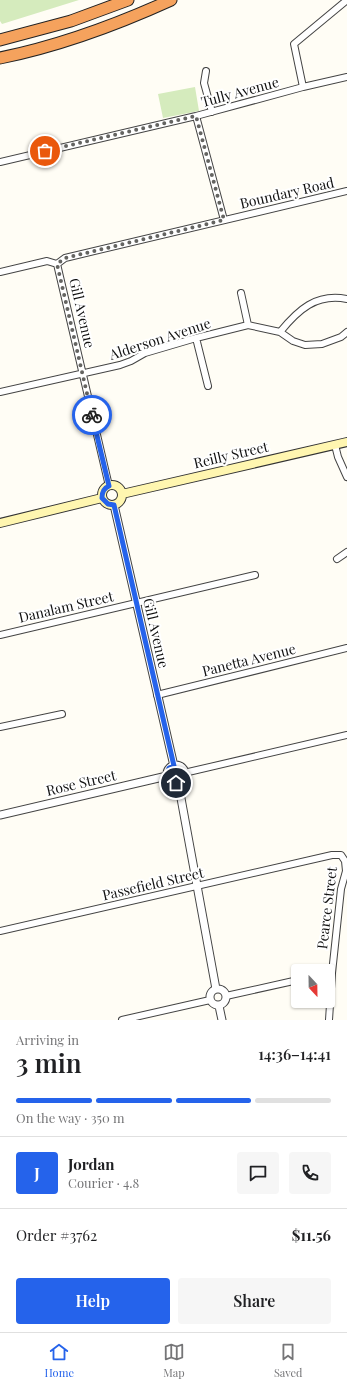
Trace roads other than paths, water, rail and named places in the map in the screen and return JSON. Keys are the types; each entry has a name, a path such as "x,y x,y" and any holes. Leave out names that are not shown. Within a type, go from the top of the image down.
{"highway":[{"path":"0,40 71,21 128,0"},
{"path":"0,58 43,48 98,31 171,0"}],"main road":[{"name":"Reilly Street","path":"122,494 347,442"},
{"path":"109,486 116,486 122,494 119,502 114,505 108,504 102,498 102,492 109,486"},
{"path":"0,523 102,498"}],"street":[{"path":"303,87 294,44 347,0"},
{"path":"206,70 204,83 212,112"},
{"name":"Tully Avenue","path":"0,162 196,116 303,87 347,77"},
{"path":"196,116 224,220"},
{"name":"Boundary Road","path":"0,272 47,261 57,264 65,258 347,191"},
{"name":"Gill Avenue","path":"57,264 109,486"},
{"path":"241,292 248,325"},
{"path":"280,332 298,312 311,303 335,296 347,299"},
{"name":"Alderson Avenue","path":"0,392 120,365 145,353 248,325 280,332 293,341 305,345 322,344 341,337 347,332"},
{"path":"196,338 208,386"},
{"path":"335,445 338,457 347,477"},
{"name":"Gill Avenue","path":"114,505 174,766"},
{"path":"337,559 347,552"},
{"name":"Danalam Street","path":"0,635 255,575"},
{"name":"Panetta Avenue","path":"157,694 347,648"},
{"path":"0,727 62,714"},
{"path":"184,773 347,735"},
{"path":"174,766 180,766 184,773 183,779 178,782 170,781 167,776 169,768 174,766"},
{"name":"Rose Street","path":"0,815 167,776"},
{"path":"178,782 216,989"},
{"name":"Pearce Street","path":"311,860 332,855 341,855 345,861 346,871 331,964"},
{"name":"Passefield Street","path":"0,931 311,860"},
{"path":"226,996 291,982"},
{"path":"210,1000 211,993 216,989 222,990 226,996 225,1002 220,1006"},
{"path":"210,1000 215,1005 220,1006"},
{"path":"122,1020 210,1000"},
{"path":"220,1006 222,1020"},
{"name":"Pearce Street","path":"329,1008 329,1020"}]}
